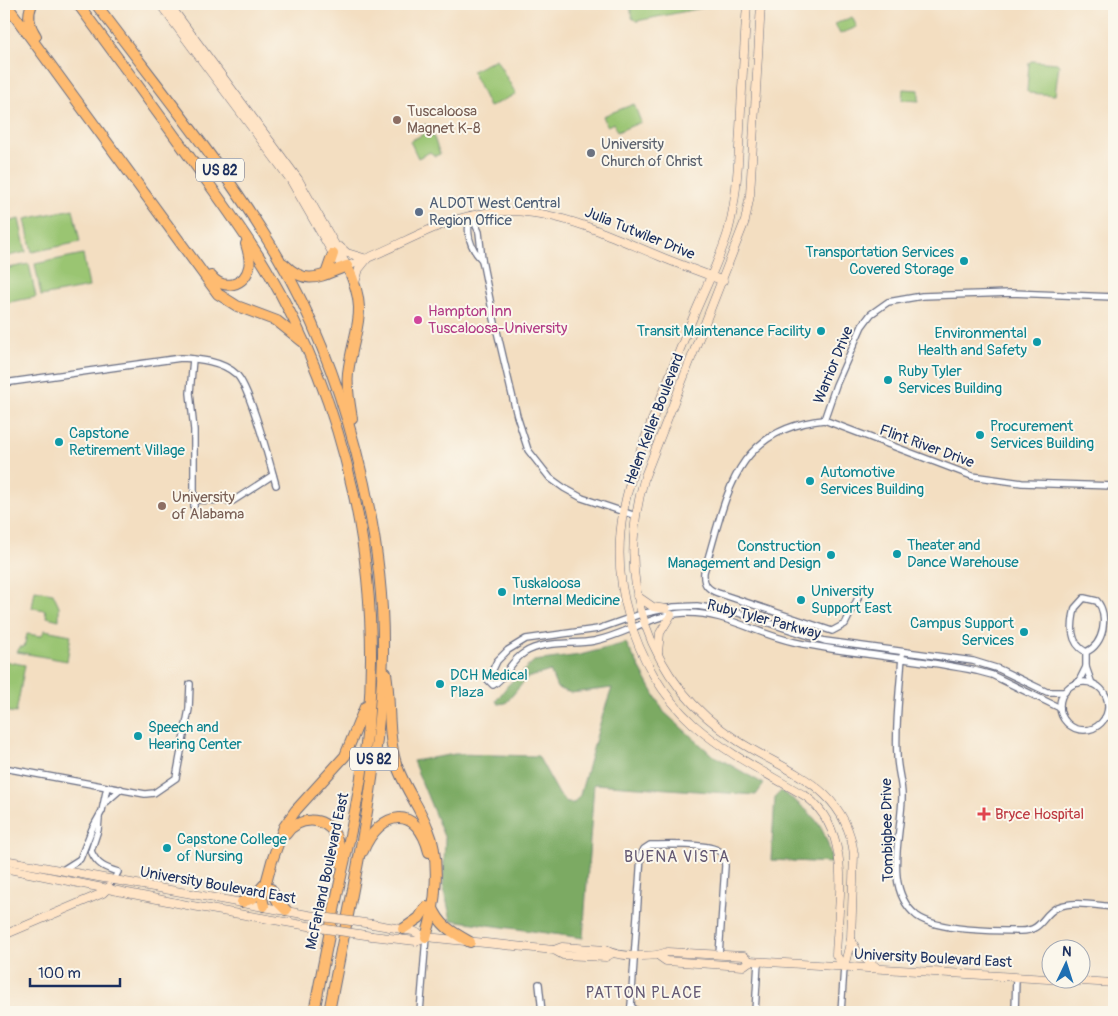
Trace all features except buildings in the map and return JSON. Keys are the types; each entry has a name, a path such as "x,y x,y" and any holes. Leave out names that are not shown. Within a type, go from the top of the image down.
{"highway":[{"path":"6,4 218,294 237,306 277,321 305,344"},
{"path":"13,4 213,279 219,284 236,284 247,275 250,261 243,233"},
{"path":"31,29 29,17 32,4"},
{"name":"McFarland Boulevard East","path":"78,4 243,233 265,267 305,344 332,416 355,497 369,583 370,688 363,770 314,1012"},
{"name":"McFarland Boulevard East","path":"96,4 249,210 280,260 319,341 353,438 365,490 378,575 383,655 373,768 358,863 329,1012"},
{"path":"4,14 19,21"},
{"path":"326,274 333,254"},
{"path":"280,260 301,277 316,278 347,266 355,284 360,312 347,375 353,438"},
{"path":"383,655 388,683 391,746 403,780 428,828 435,848 436,863 426,937"},
{"path":"242,902 252,898 268,886 284,827 296,810 345,756 360,722 370,688"},
{"path":"358,863 367,840 381,823 399,818 414,824 426,842 430,858 429,906 446,930 470,942"},
{"path":"264,906 262,898 268,886 285,835 291,828 304,821 318,821 333,832 340,852 342,872"},
{"path":"268,886 278,902 286,910"},
{"path":"403,930 419,918 429,906"},
{"path":"310,1012 317,998"}],"street":[{"path":"160,4 290,179 333,254 341,264 347,266"},
{"path":"169,4 298,179 335,241 347,266"},
{"name":"Helen Keller Boulevard","path":"747,4 736,194 727,234 633,469 622,512 619,541 620,577 632,629 647,663 667,696 692,723 720,746 807,797 816,804 829,821 836,835 840,865 836,955 844,967"},
{"name":"Helen Keller Boulevard","path":"761,4 750,195 743,230 645,476 636,516 633,557 637,596 643,623 658,654 684,694 709,720 738,741 814,784 836,806 849,830 854,854 851,939 844,967"},
{"name":"Julia Tutwiler Drive","path":"347,266 367,259 438,226 471,215 512,210 559,216 723,281"},
{"path":"471,215 467,225 472,250 482,260"},
{"path":"471,215 477,225 482,260 517,416 528,450 550,478 564,488 582,498 636,516"},
{"path":"335,241 348,253 367,259 359,269 355,284"},
{"name":"Warrior Drive","path":"858,598 846,624 832,631 718,594 706,586 703,579 732,483 751,452 768,438 786,427 824,420 836,385 857,336 871,314 888,302 922,296 1011,294 1114,297"},
{"path":"4,383 170,359 193,359 215,364 238,376 259,428 276,485"},
{"path":"193,359 190,393 194,430 194,509"},
{"name":"Flint River Drive","path":"824,420 972,476 1022,483 1114,486"},
{"path":"194,500 232,501 273,475"},
{"path":"637,596 653,607 668,612 660,633 658,654"},
{"path":"1088,598 1100,604 1102,619 1100,640 1093,649 1086,652 1075,643 1072,633 1074,608 1080,600 1088,598"},
{"name":"Ruby Tyler Parkway","path":"1060,708 992,675 964,668 792,642 720,617 695,613 668,612 641,614 592,630 526,639 508,650 493,666 488,680 493,685 500,681 508,667 523,653 542,646 594,640 632,629 643,623 668,612 683,606 718,608 826,641 973,661 999,669 1047,692 1065,692"},
{"path":"592,630 594,640"},
{"path":"540,636 542,646"},
{"name":"Tombigbee Drive","path":"902,650 897,753 902,797 897,867 900,891 910,908 928,922 942,927 1023,931 1040,925 1055,908 1064,905 1114,907"},
{"path":"1086,652 1086,667 1092,684"},
{"path":"1086,667 1078,683 1065,692 1060,708 1066,721 1076,729 1091,729 1114,713"},
{"path":"1078,683 1092,684 1103,692 1106,697 1107,711 1105,718"},
{"path":"4,768 145,794 154,793 176,778 189,709 190,684"},
{"path":"1106,697 1114,701"},
{"path":"60,871 80,859 104,804 108,787"},
{"path":"104,804 122,790"},
{"path":"4,935 103,893 108,888 118,872 102,867 95,861 91,852 98,830 98,818"},
{"path":"638,1012 631,1009 638,876 643,851 650,845 708,847 715,849 723,856 725,866 719,955"},
{"name":"University Boulevard East","path":"4,860 308,915 413,931 426,937 470,942 554,950 562,947 597,949 606,950 611,954 659,956 666,952 744,956 750,961 758,962 1114,983"},
{"name":"University Boulevard East","path":"4,868 305,926 416,941 426,937"},
{"path":"420,1012 426,937"},
{"path":"851,939 858,953 870,964 880,969"},
{"name":"University Boulevard East","path":"659,956 666,962 743,966 750,961"},
{"path":"755,1012 758,962"},
{"path":"841,1012 844,967"},
{"path":"1015,1012 1016,977"},
{"path":"539,984 542,1012"}],"green space":[{"path":"630,4 717,5 637,21 632,18"},
{"path":"852,17 857,27 840,34 835,24"},
{"path":"496,59 516,94 489,107 472,71"},
{"path":"1031,61 1057,63 1059,65 1055,95 1029,93 1027,91 1029,63"},
{"path":"903,89 919,90 919,101 902,100"},
{"path":"634,104 641,122 617,132 614,123 607,126 603,116"},
{"path":"425,124 430,127 440,154 435,156 430,152 418,158 410,141 422,135"},
{"path":"73,209 80,242 32,252 25,219"},
{"path":"19,219 26,252 4,257 4,223"},
{"path":"83,254 89,287 41,296 35,264"},
{"path":"29,264 36,297 4,303 4,269"},
{"path":"35,590 53,593 59,606 59,620 47,617 45,610 32,608"},
{"path":"45,630 71,635 67,661 17,652 20,647 24,647 27,634 41,636"},
{"path":"626,643 664,712 711,754 764,784 756,795 594,784 583,938 451,920 443,885 445,839 413,761 455,754 538,756 559,794 567,803 574,803 580,795 612,688 571,693 557,688 550,671 527,678 506,703 498,704 496,701 508,685 534,661 580,655"},
{"path":"4,661 25,665 16,713 4,711"},
{"path":"781,791 816,820 826,838 832,863 771,860 775,797"}],"place":[{"name":"Tuscaloosa Magnet K-8","path":"397,120"},
{"name":"University Church of Christ","path":"591,153"},
{"name":"ALDOT West Central Region Office","path":"419,212"},
{"name":"Transportation Services Covered Storage","path":"964,261"},
{"name":"Hampton Inn Tuscaloosa-University","path":"418,320"},
{"name":"Transit Maintenance Facility","path":"821,331"},
{"name":"Environmental Health and Safety","path":"1037,342"},
{"name":"Ruby Tyler Services Building","path":"888,380"},
{"name":"Procurement Services Building","path":"980,435"},
{"name":"Capstone Retirement Village","path":"59,442"},
{"name":"Automotive Services Building","path":"810,481"},
{"name":"University of Alabama","path":"162,506"},
{"name":"Theater and Dance Warehouse","path":"897,554"},
{"name":"Construction Management and Design","path":"831,555"},
{"name":"Tuskaloosa Internal Medicine","path":"502,592"},
{"name":"University Support East","path":"801,600"},
{"name":"Campus Support Services","path":"1024,632"},
{"name":"DCH Medical Plaza","path":"440,684"},
{"name":"Speech and Hearing Center","path":"138,736"},
{"name":"Bryce Hospital","path":"984,814"},
{"name":"Capstone College of Nursing","path":"167,848"}],"district":[{"name":"BUENA VISTA","path":"677,856"},
{"name":"PATTON PLACE","path":"644,992"}]}
